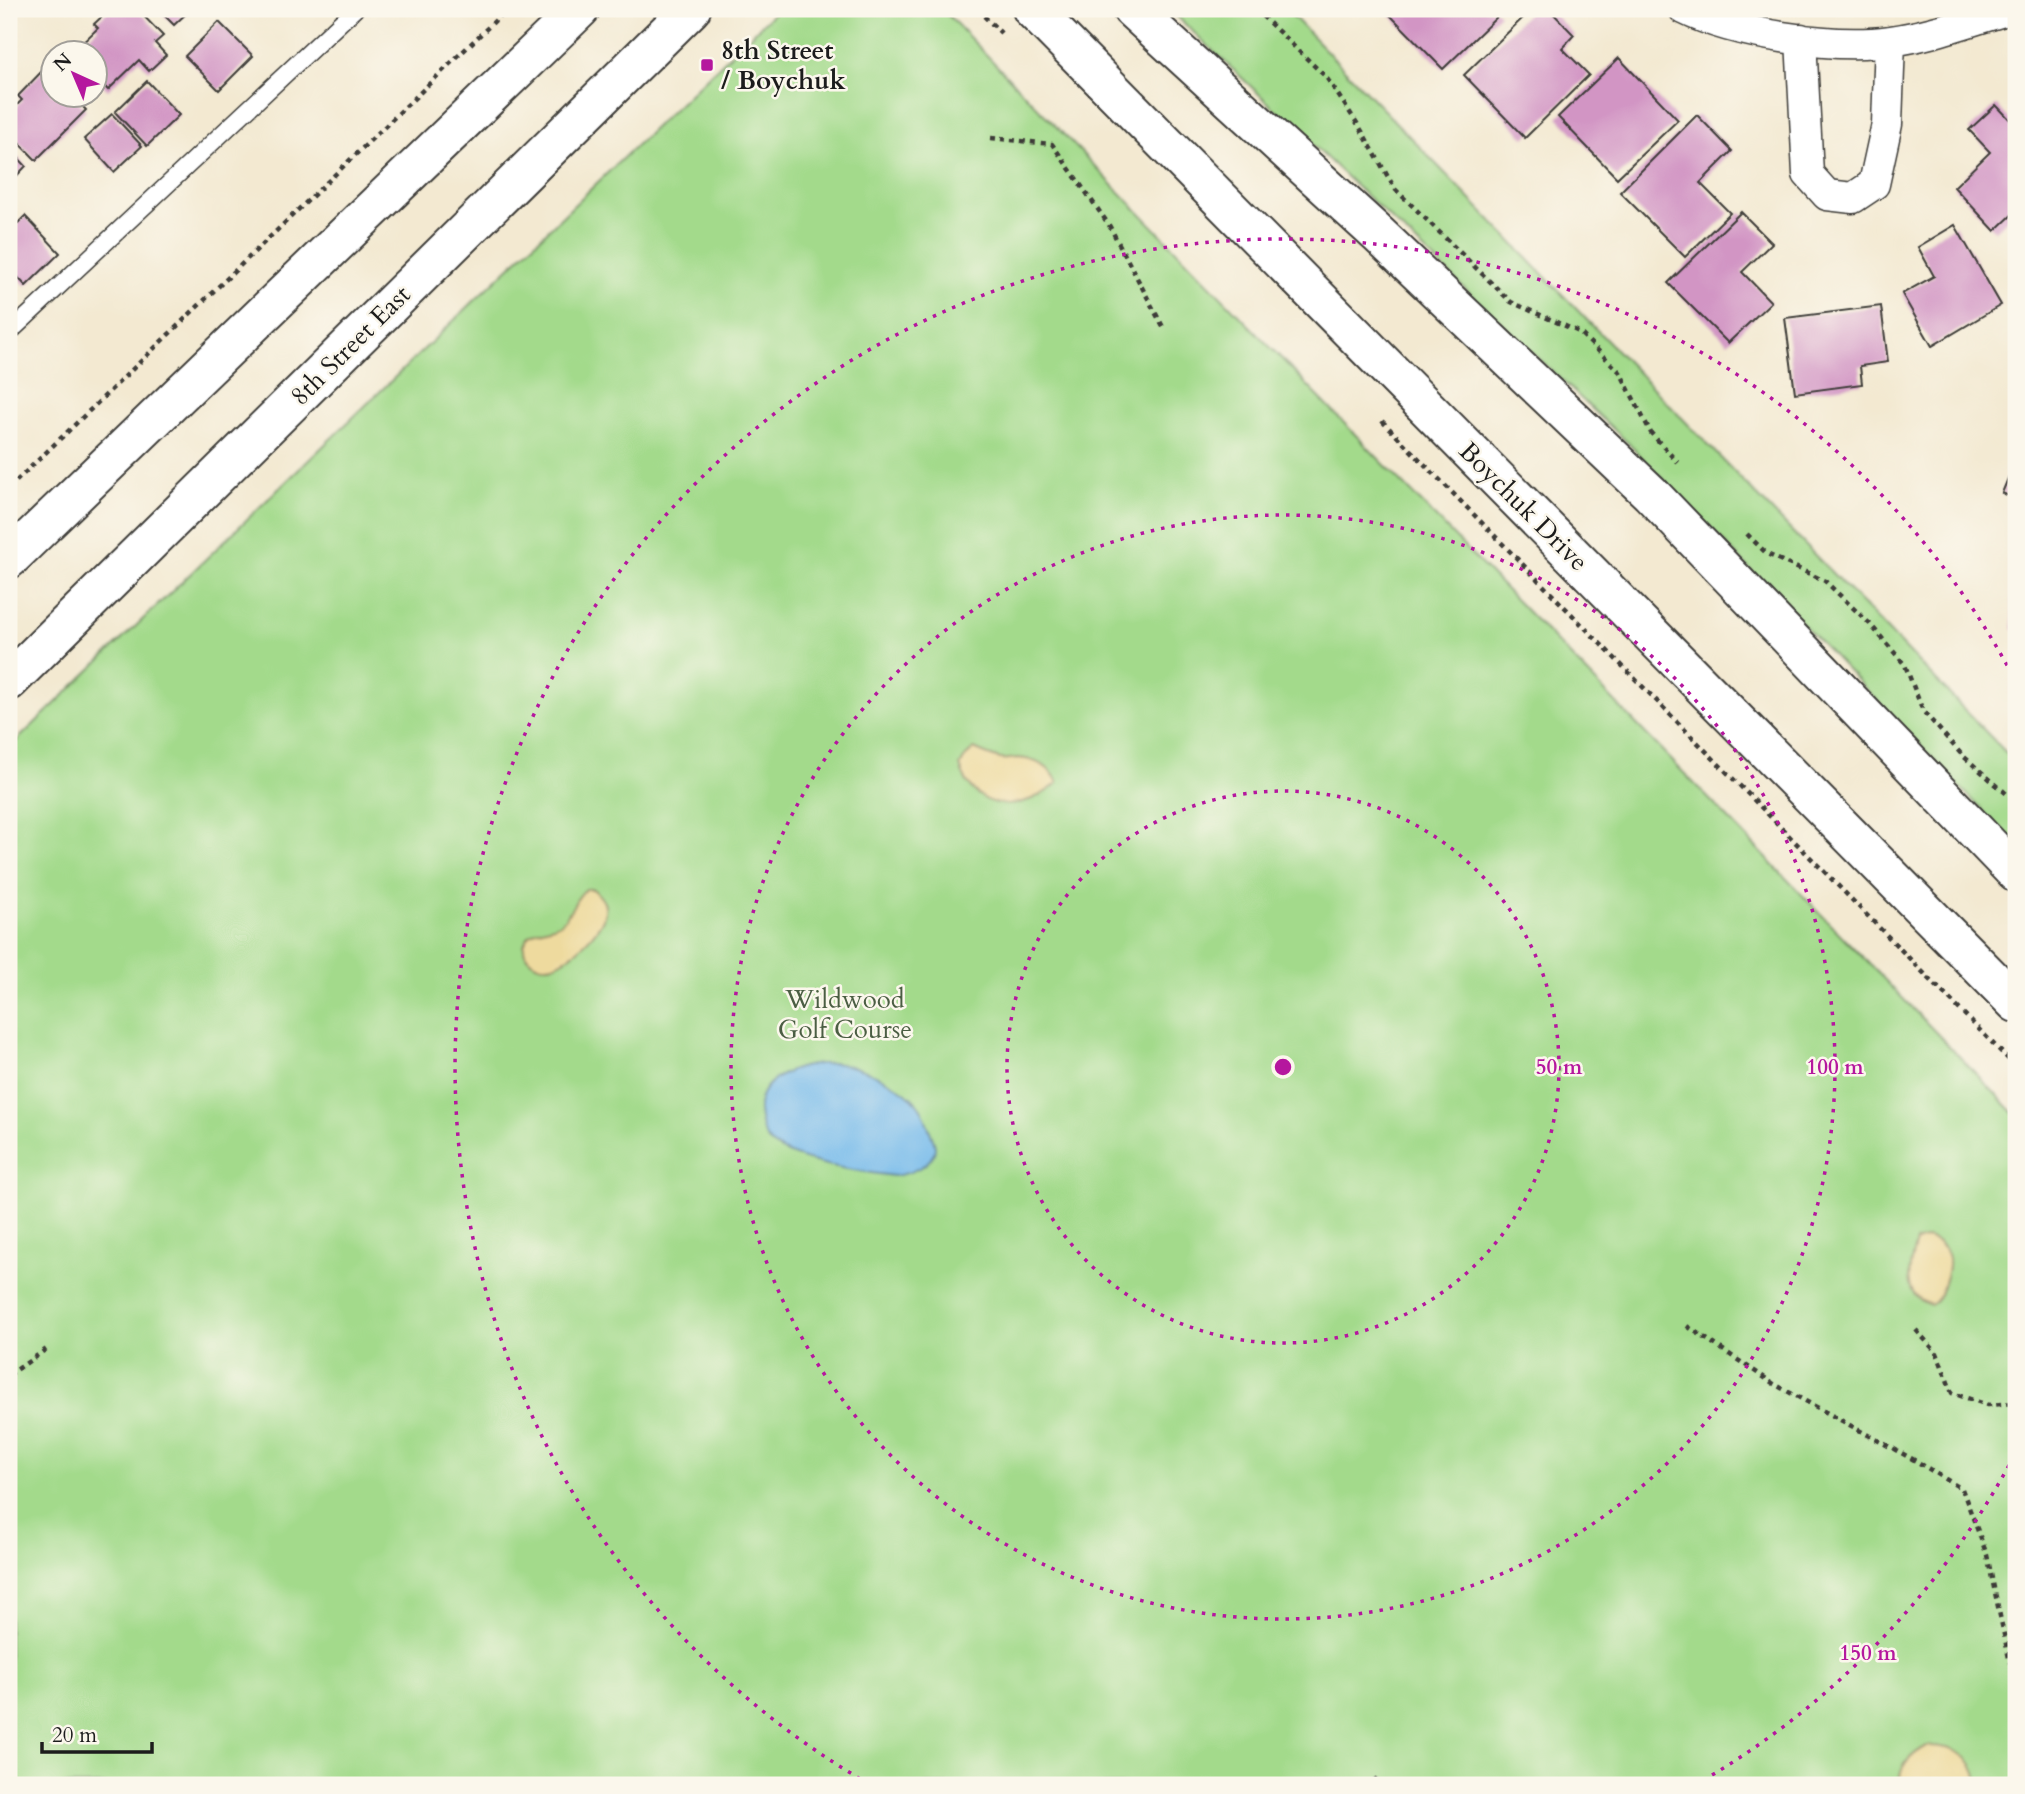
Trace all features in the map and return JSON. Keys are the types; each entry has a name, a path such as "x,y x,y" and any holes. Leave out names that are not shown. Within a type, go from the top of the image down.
{"main road":[{"path":"9,559 580,9"},
{"name":"8th Street East","path":"9,681 691,9"},
{"name":"Boychuk Drive","path":"1032,9 2016,1003"},
{"path":"1132,9 1389,244 1650,493 2016,873"}],"street":[{"path":"1684,9 1742,28 1834,44 1890,41 1925,34 2010,9"},
{"path":"1801,39 1808,174 1828,195 1853,198 1874,184 1886,124 1890,41"}],"lane":[{"path":"9,333 355,9"}],"path":[{"path":"9,488 507,9"},
{"path":"977,9 1006,39"},
{"path":"1255,9 1326,77 1359,126 1395,189 1511,302 1579,332 1620,372 1651,433 1679,464"},
{"path":"990,138 1052,144 1109,225 1163,327"},
{"path":"1379,418 2016,1067"},
{"path":"1738,525 1767,554 1825,582 1870,624 1905,665 1923,711 1962,755 2016,802"},
{"path":"1687,1326 1773,1384 1916,1461 1962,1489 1987,1555 2010,1663"},
{"path":"1916,1330 1937,1353 1952,1393 1988,1405 2016,1403"},
{"path":"9,1375 48,1348"},
{"path":"1374,1778 1381,1785"}],"green space":[{"name":"Wildwood Golf Course","path":"778,9 942,9 2016,1115 2016,1785 9,1785 9,748"},
{"path":"1169,9 1286,9 2016,763 2016,845 1627,442"}],"sand":[{"path":"974,749 1001,759 1018,758 1037,762 1052,772 1058,783 1045,793 1016,803 989,801 967,782 960,766"},
{"path":"586,889 593,889 605,906 605,914 595,932 578,950 560,962 546,966 533,962 525,953 525,941 533,932 564,920"},
{"path":"1927,1238 1945,1249 1948,1261 1941,1292 1931,1305 1915,1295 1909,1279 1916,1242"},
{"path":"1927,1746 1946,1748 1962,1755 1974,1767 1978,1785 1905,1785 1900,1777 1903,1767 1913,1755"}],"water":[{"path":"834,1063 876,1075 904,1091 915,1101 924,1114 935,1147 926,1164 894,1176 865,1172 829,1166 795,1156 768,1141 760,1119 759,1104 763,1092 781,1075 807,1066"}],"building":[{"path":"110,9 137,9 163,36 155,43 166,55 149,71 139,60 108,90 108,38 88,38 98,28 94,24"},
{"path":"158,9 191,9 174,25"},
{"path":"1392,9 1495,9 1500,14 1443,69 1388,13"},
{"path":"1532,9 1549,9 1574,35 1562,48 1589,75 1525,138 1464,75"},
{"path":"219,22 253,56 219,90 185,56"},
{"path":"1619,58 1678,120 1617,178 1558,117"},
{"path":"38,75 38,108 86,110 36,160 9,132 9,113 22,100 18,96"},
{"path":"147,81 179,115 147,146 115,112"},
{"path":"1996,105 2016,126 2016,211 1995,231 1954,187 1990,152 1969,130"},
{"path":"112,114 142,146 114,172 84,139"},
{"path":"1697,115 1732,151 1700,183 1730,213 1685,257 1620,192"},
{"path":"9,148 26,166 9,184"},
{"path":"1741,212 1772,243 1742,272 1771,302 1728,343 1668,283"},
{"path":"25,216 60,253 26,286 9,268 9,232"},
{"path":"1955,225 2001,305 1932,346 1902,294 1934,276 1918,247"},
{"path":"1881,306 1888,362 1860,366 1862,384 1795,393 1785,318"},
{"path":"2016,459 2016,499 2002,493"},
{"path":"2016,550 2016,630 2013,630 2009,551"}],"place":[{"name":"8th Street / Boychuk","path":"707,65"}]}
